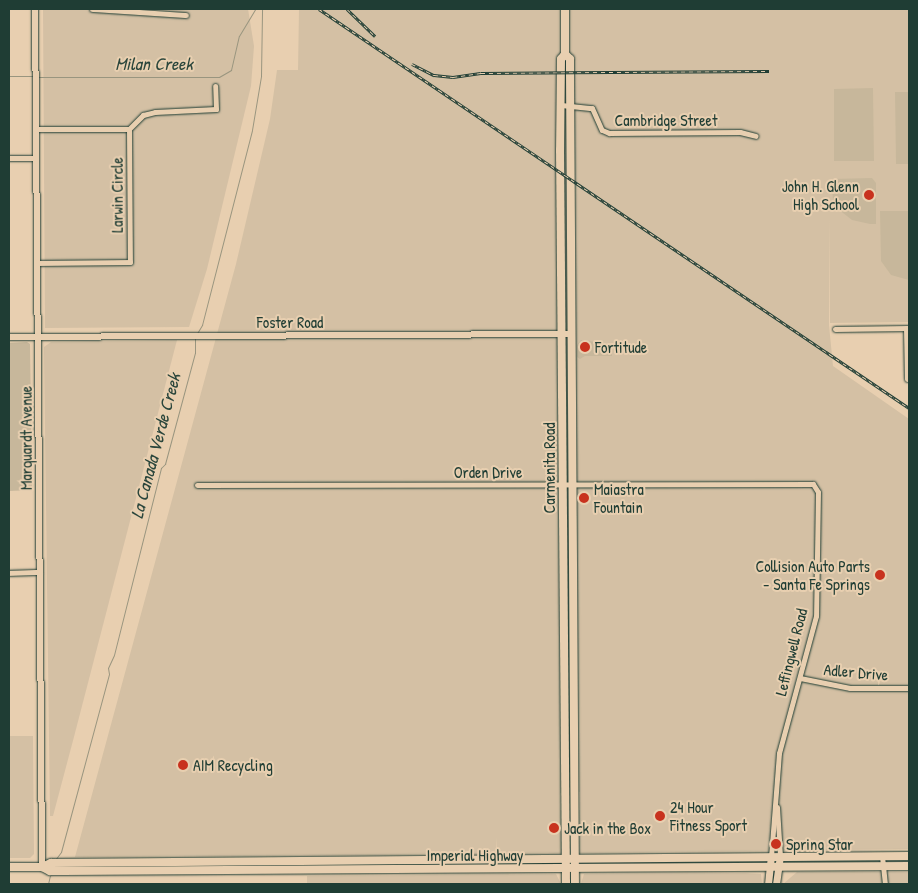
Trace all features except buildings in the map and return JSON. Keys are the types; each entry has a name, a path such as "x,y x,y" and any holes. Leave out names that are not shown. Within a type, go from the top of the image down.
{"main road":[{"name":"Carmenita Road","path":"565,9 566,54 570,59 571,105 575,884"},
{"name":"Carmenita Road","path":"566,54 561,59 566,884"},
{"path":"564,604 574,604"},
{"name":"Imperial Highway","path":"43,867 71,862 566,860 776,856 909,856"},
{"name":"Leffingwell Road","path":"776,856 776,884"},
{"name":"Imperial Highway","path":"9,867 43,867 68,871 909,866"},
{"name":"Leffingwell Road","path":"768,884 775,867"}],"street":[{"name":"Marquardt Avenue","path":"36,9 43,867"},
{"path":"92,9 186,15"},
{"path":"36,129 130,129 143,115 155,112 216,108 215,86"},
{"name":"Cambridge Street","path":"561,105 592,108 602,130 609,134 740,132 756,136"},
{"name":"Larwin Circle","path":"38,263 130,262 130,129"},
{"path":"9,158 36,158"},
{"path":"836,329 908,328 907,379"},
{"name":"Foster Road","path":"9,337 571,334"},
{"name":"Orden Drive","path":"197,485 810,483"},
{"name":"Leffingwell Road","path":"776,856 776,799 779,753 812,639 818,599 818,492 810,483"},
{"path":"9,573 40,572"},
{"name":"Adler Drive","path":"800,678 850,688 909,688"},
{"path":"882,856 885,884"}],"shaded area":[{"path":"43,9 248,9 254,46 251,86 207,269 189,327 45,328"},
{"path":"299,9 909,9 909,322 830,323 829,218 829,325 833,366 909,419 909,849 497,854 497,838 496,854 75,857 236,264 270,119 277,70 298,70","holes":["580,792 580,810 560,810 560,793"]},
{"path":"873,88 874,161 834,161 834,89"},
{"path":"895,92 909,92 909,164 896,164"},
{"path":"872,178 876,183 876,224 852,220 838,209 833,199 831,179"},
{"path":"880,211 909,211 909,280 891,275 881,261"},
{"path":"177,340 53,816 50,816 44,347 51,342"},
{"path":"581,340 603,343 612,350 612,356 585,356 580,359 577,357 577,345"},
{"path":"27,342 30,344 32,490 9,491 9,343"},
{"path":"9,736 33,736 34,854 30,858 9,858"},
{"path":"797,872 909,872 909,884 783,884"},
{"path":"556,874 561,884 307,884 307,876"},
{"path":"584,874 761,874 762,884 581,884"}],"waterway":[{"name":"Milan Creek","path":"37,77 219,77 231,70 239,36 255,9"},
{"name":"La Canada Verde Creek","path":"196,335 202,325 252,130 261,76 262,9"},
{"name":"Milan Creek","path":"9,76 33,76"},
{"name":"La Canada Verde Creek","path":"55,860 61,852 109,674 108,668 114,655 161,468 165,464 195,353 195,338"},
{"name":"La Canada Verde Creek","path":"48,884 50,875"}],"railway":[{"path":"319,9 909,408"},
{"path":"347,9 375,36"},
{"path":"412,64 434,75 453,77 481,73 769,71"}],"place":[{"name":"John H. Glenn High School","path":"869,195"},
{"name":"Fortitude","path":"585,347"},
{"name":"Maiastra Fountain","path":"584,498"},
{"name":"Collision Auto Parts - Santa Fe Springs","path":"880,575"},
{"name":"AIM Recycling","path":"183,765"},
{"name":"24 Hour Fitness Sport","path":"660,816"},
{"name":"Jack in the Box","path":"554,828"},
{"name":"Spring Star","path":"776,844"}]}
